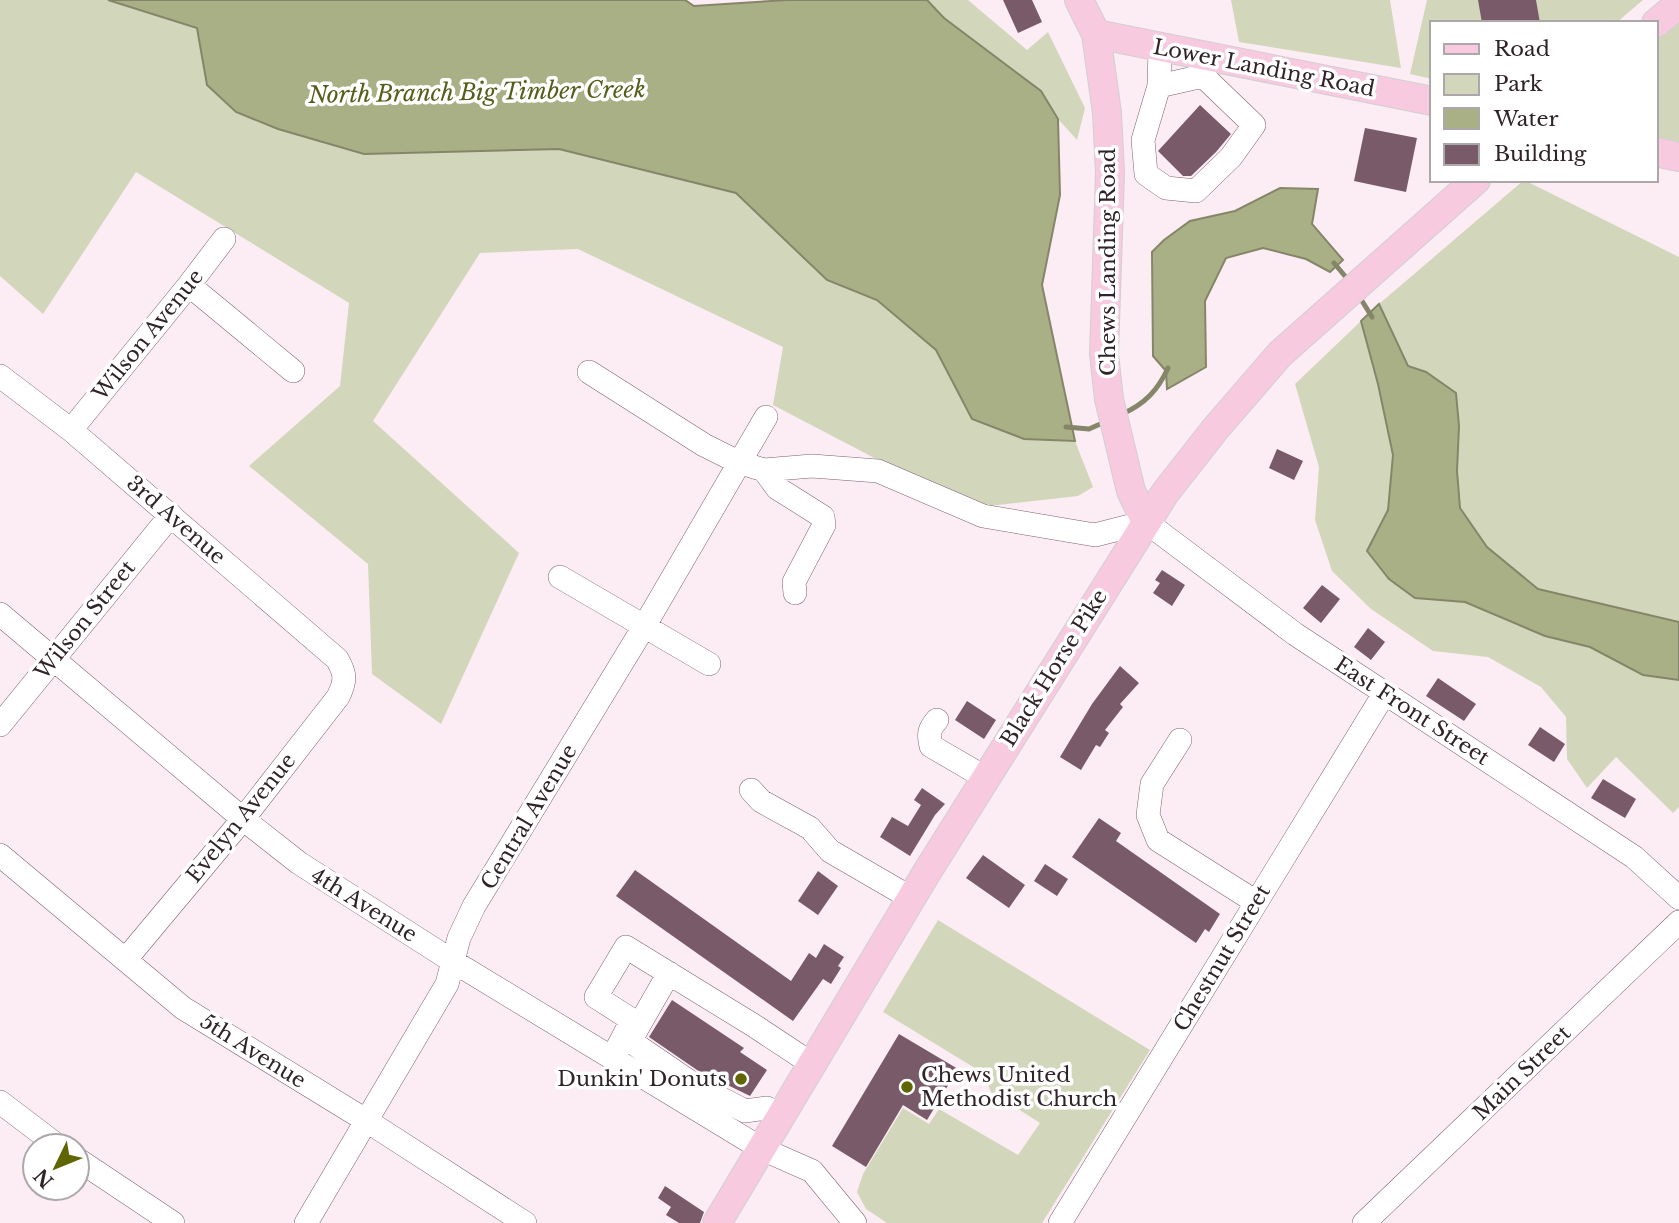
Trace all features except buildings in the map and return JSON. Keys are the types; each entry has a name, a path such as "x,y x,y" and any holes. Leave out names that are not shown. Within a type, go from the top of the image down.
{"main road":[{"name":"Chews Landing Road","path":"1085,2 1096,34 1107,113 1110,173 1104,354 1109,399 1131,491 1146,522"},
{"path":"1658,21 1679,4"},
{"name":"Lower Landing Road","path":"1096,34 1160,47 1204,66 1430,101"},
{"path":"1658,153 1679,158"},
{"name":"Black Horse Pike","path":"717,1223 911,898 1146,522 1216,428 1280,354 1473,182"}],"street":[{"path":"1159,86 1204,66 1254,125 1231,157 1196,191 1166,188 1146,174 1143,140 1159,86 1160,47"},
{"name":"Wilson Avenue","path":"71,430 223,239"},
{"path":"189,285 293,371"},
{"path":"589,372 738,463 764,470 812,466 878,471 983,516 1095,535 1146,522"},
{"name":"3rd Avenue","path":"0,376 71,430 171,515 337,659 345,673"},
{"name":"Central Avenue","path":"306,1223 447,984 459,938 474,906 645,625 766,417"},
{"path":"764,470 777,488 823,517 824,525 794,582 795,593"},
{"name":"Wilson Street","path":"0,726 171,515"},
{"name":"East Front Street","path":"1146,522 1296,634 1634,857 1679,898"},
{"path":"560,576 709,664"},
{"name":"4th Avenue","path":"0,614 299,863 454,962 762,1149 813,1171 855,1223"},
{"name":"Evelyn Avenue","path":"126,959 243,819 338,697 345,682 345,673"},
{"name":"Chestnut Street","path":"1060,1223 1384,694"},
{"path":"937,720 928,736 931,746 986,778"},
{"path":"1180,740 1152,784 1148,816 1158,840 1256,902"},
{"path":"751,790 761,801 810,828 830,851 911,898"},
{"name":"5th Avenue","path":"0,855 183,1008 367,1121 525,1223"},
{"name":"Main Street","path":"1367,1222 1679,922"},
{"path":"781,1116 767,1108 745,1111 690,1082 596,997 626,947 812,1064"},
{"path":"612,1058 634,1029 669,973"},
{"path":"0,1102 40,1132"},
{"path":"91,1168 173,1223"}],"green space":[{"path":"0,0 108,0 197,28 207,85 236,112 278,129 364,154 559,149 737,193 827,280 877,300 936,350 972,419 1024,439 1075,441 1093,487 1078,496 970,508 773,405 783,347 578,249 480,253 373,421 519,553 441,724 372,674 368,564 249,466 340,386 349,303 136,172 43,314 0,276"},
{"path":"927,0 968,0 1027,50 1048,32 1085,108 1077,140 1058,119 1041,91 943,18"},
{"path":"1231,0 1390,0 1401,68 1239,42"},
{"path":"1427,0 1643,0 1618,21 1430,21 1430,79 1410,74"},
{"path":"1679,4 1679,157 1658,152 1658,21"},
{"path":"1522,182 1528,182 1679,257 1679,622 1538,589 1487,547 1460,508 1456,393 1426,372 1408,366 1379,304"},
{"path":"1361,321 1393,455 1388,510 1368,551 1415,598 1465,602 1545,636 1590,647 1643,675 1679,680 1679,807 1673,813 1616,757 1587,788 1567,759 1566,717 1541,687 1488,657 1433,651 1371,609 1332,571 1315,520 1319,467 1295,384"},
{"path":"938,920 1150,1050 1042,1223 887,1223 866,1209 857,1192 863,1174 903,1108 929,1124 939,1109 1018,1155 1040,1123 991,1092 983,1073 883,1012"}],"water":[{"path":"108,0 685,0 694,6 787,0 927,0 944,18 1041,91 1058,119 1060,195 1042,285 1075,441 1024,439 972,419 936,350 877,300 827,280 736,193 559,149 364,154 278,129 236,112 207,85 197,28"},
{"path":"1280,188 1318,189 1312,224 1343,260 1330,272 1306,259 1263,248 1226,258 1205,301 1206,367 1167,389 1166,371 1153,356 1152,252 1190,221 1235,211"},
{"path":"1379,304 1408,366 1426,372 1456,393 1460,508 1487,547 1538,589 1679,622 1679,680 1643,675 1590,647 1545,636 1465,602 1415,598 1389,579 1367,551 1388,510 1393,455 1361,321"}],"waterway":[{"name":"North Branch Big Timber Creek","path":"1334,263 1350,282"},
{"name":"North Branch Big Timber Creek","path":"1359,296 1372,317"},
{"name":"North Branch Big Timber Creek","path":"1122,414 1150,396 1168,368"},
{"name":"North Branch Big Timber Creek","path":"1066,427 1089,429 1107,421"}],"place":[{"name":"Dunkin' Donuts","path":"741,1079"},
{"name":"Chews United Methodist Church","path":"907,1087"}]}
